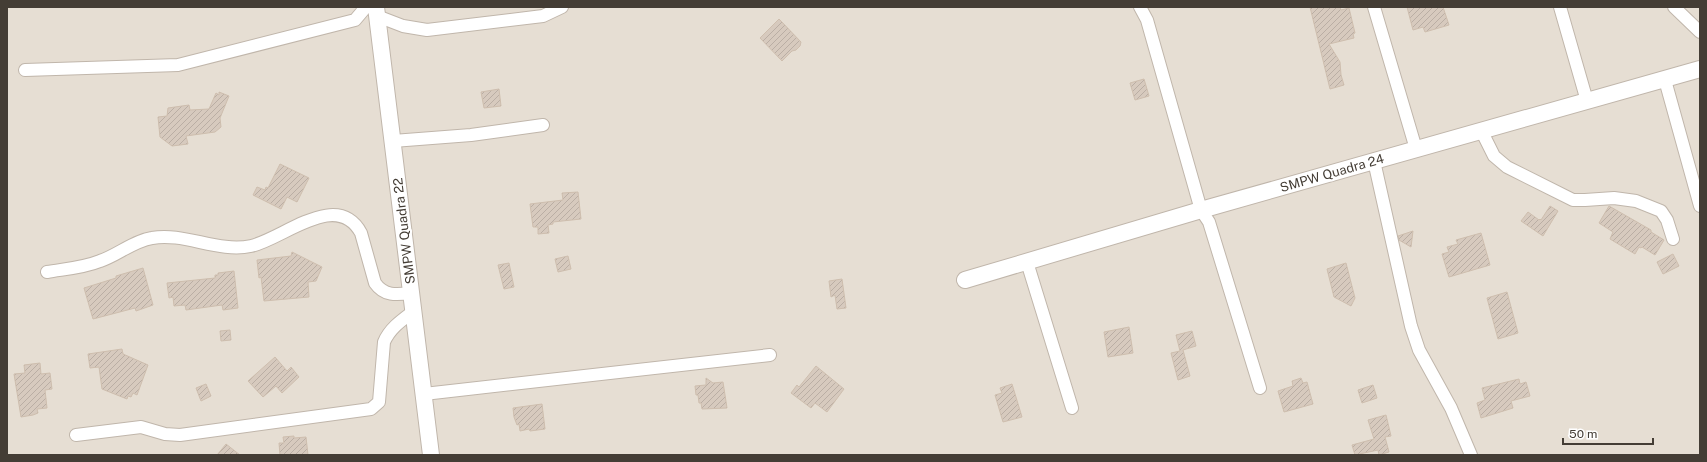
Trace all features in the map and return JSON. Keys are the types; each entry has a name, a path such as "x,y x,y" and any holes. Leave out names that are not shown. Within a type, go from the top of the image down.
{"street":[{"path":"25,70 178,65 355,20 373,10 403,26 427,30 544,16 562,7"},
{"path":"1140,7 1147,20 1201,210 1209,222 1260,388"},
{"path":"1374,7 1416,149"},
{"path":"1560,7 1587,101"},
{"path":"1674,7 1700,32"},
{"name":"SMPW Quadra 22","path":"373,10 393,142 431,455"},
{"name":"SMPW Quadra 24","path":"965,280 1201,210 1700,69"},
{"path":"1665,80 1700,206"},
{"path":"393,142 471,135 543,125"},
{"path":"1481,130 1494,156 1508,167 1573,200 1614,198 1636,201 1661,211 1667,220 1673,239"},
{"path":"1374,161 1411,326 1420,350 1451,408 1471,455"},
{"path":"47,272 87,265 100,261 133,244 154,237 166,237 240,248 264,243 315,217 340,216 351,220 358,226 374,278 379,289 387,294 411,294"},
{"path":"1027,262 1072,408"},
{"path":"76,435 141,427 164,434 180,435 372,408 379,402 384,342 398,323 414,311"},
{"path":"424,394 770,355"}],"shaded area":[{"path":"7,7 1700,7 1700,455 7,455"}],"building":[{"path":"1310,7 1340,7 1341,10 1349,8 1355,33 1353,34 1354,38 1329,44 1340,62 1341,75 1344,85 1330,89"},
{"path":"1407,7 1443,7 1449,25 1425,32 1423,27 1413,30"},
{"path":"779,19 801,42 800,46 796,50 792,51 782,61 760,38"},
{"path":"1144,79 1149,96 1135,100 1130,83"},
{"path":"499,89 501,106 484,108 481,92"},
{"path":"219,92 229,96 220,118 221,127 215,132 186,136 188,144 172,146 160,137 158,117 167,116 168,108 189,105 190,110 209,109 216,93 219,95"},
{"path":"280,164 309,178 297,202 287,197 281,209 253,195 257,187 265,190 266,187 268,188"},
{"path":"578,192 581,219 553,222 553,224 548,225 549,233 538,234 538,227 533,227 530,204 563,200 562,193"},
{"path":"1550,206 1558,211 1543,236 1521,221 1528,212 1541,220"},
{"path":"1609,206 1651,230 1651,232 1664,240 1655,255 1642,247 1639,247 1635,254 1610,239 1613,232 1599,223"},
{"path":"1413,231 1411,247 1399,240 1398,236"},
{"path":"1481,233 1490,265 1449,277 1442,254 1449,252 1447,247 1458,244 1456,240"},
{"path":"292,252 322,267 316,281 308,282 309,297 264,301 257,260 291,256"},
{"path":"1673,254 1679,266 1663,274 1657,262"},
{"path":"568,256 571,269 558,272 555,259"},
{"path":"509,263 514,287 504,289 498,265"},
{"path":"1346,263 1355,298 1351,306 1334,297 1327,269"},
{"path":"143,268 153,305 136,311 135,308 93,319 84,288"},
{"path":"234,271 238,308 223,310 222,305 186,310 185,305 174,306 173,297 169,298 167,283 215,278 215,275 218,275 218,273"},
{"path":"842,279 846,308 837,309 835,295 831,297 829,281"},
{"path":"1507,292 1518,333 1498,339 1487,298"},
{"path":"1129,327 1133,353 1108,357 1104,332"},
{"path":"230,330 231,340 221,341 220,331"},
{"path":"1192,331 1196,346 1183,350 1190,376 1178,380 1171,353 1180,351 1176,335"},
{"path":"122,349 123,354 148,365 137,395 133,393 131,397 128,396 127,399 102,389 99,367 90,368 88,354"},
{"path":"275,357 287,371 291,367 299,377 282,393 276,386 263,397 248,381"},
{"path":"40,363 41,374 50,373 52,389 45,390 47,408 37,409 38,413 21,417 14,374 25,373 24,365"},
{"path":"816,366 844,389 827,412 815,403 811,408 791,393 797,385 799,387"},
{"path":"706,378 713,383 723,382 727,408 702,409 701,403 699,403 698,395 696,395 695,386 706,385"},
{"path":"1301,378 1303,383 1307,382 1313,404 1284,412 1278,391 1293,386 1292,381"},
{"path":"1519,379 1520,384 1526,382 1530,396 1511,401 1513,408 1481,418 1477,403 1485,400 1482,388"},
{"path":"206,384 211,396 201,401 196,388"},
{"path":"1012,384 1022,417 1003,422 995,395 1002,393 1000,388"},
{"path":"1373,385 1377,398 1362,403 1358,390"},
{"path":"542,404 545,429 530,431 529,429 520,431 519,424 517,425 514,417 513,408"},
{"path":"1386,415 1391,436 1385,437 1389,452 1379,455 1378,450 1355,455 1352,445 1374,439 1368,420"},
{"path":"294,436 294,438 306,437 308,455 280,455 279,443 284,443 283,437"},
{"path":"226,444 240,455 217,455"}]}
